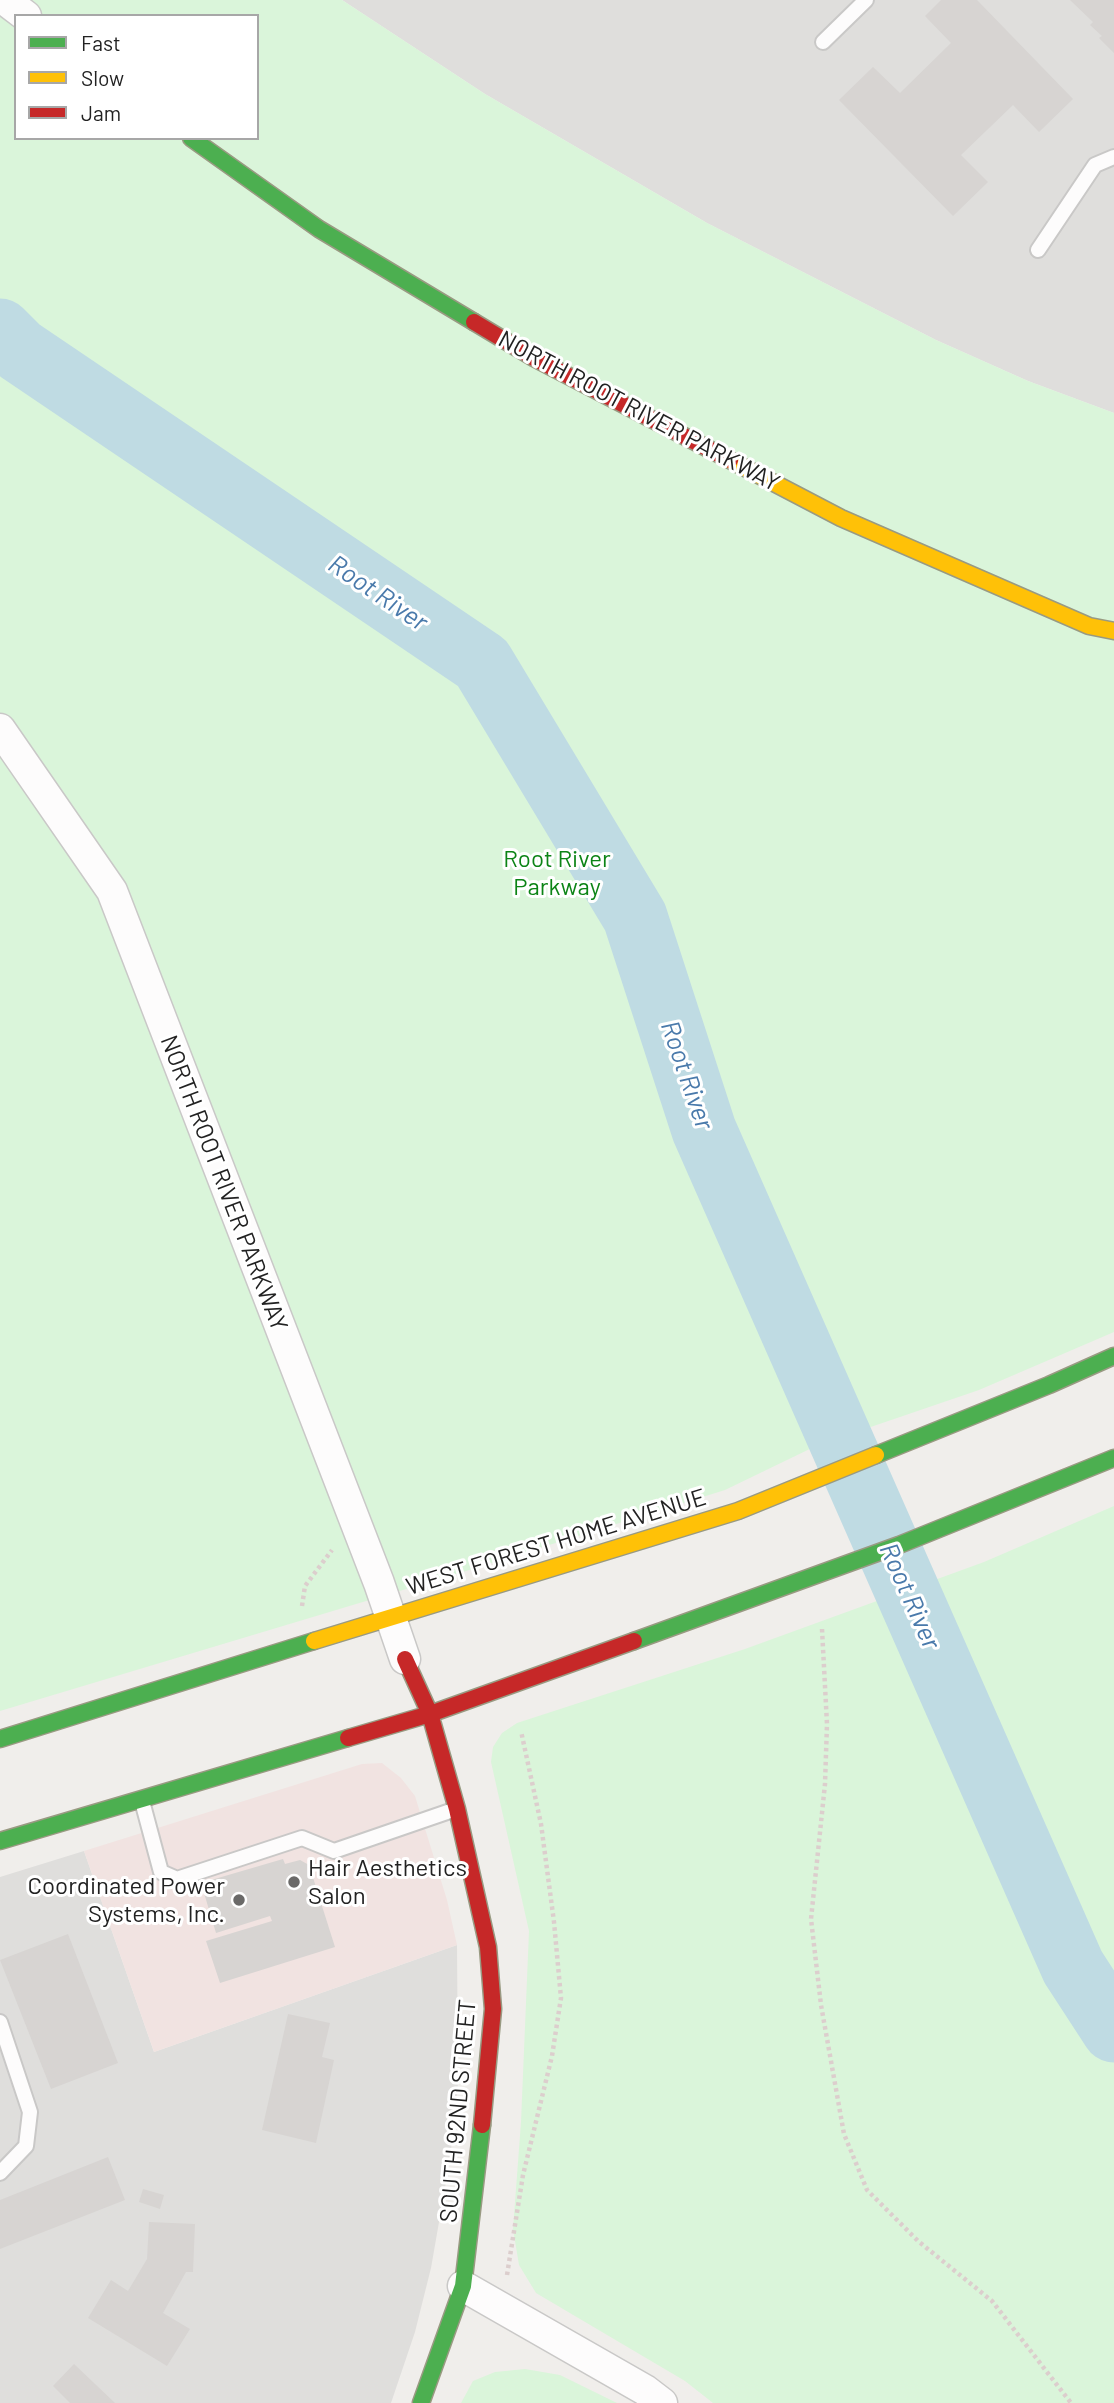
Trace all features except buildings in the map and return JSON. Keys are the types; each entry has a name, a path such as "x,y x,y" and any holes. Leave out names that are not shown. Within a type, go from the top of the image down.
{"main road":[{"name":"NORTH ROOT RIVER PARKWAY","path":"194,140 319,229 534,358 841,518 1089,626 1114,631"},
{"name":"WEST FOREST HOME AVENUE","path":"0,1739 738,1511 1114,1356"},
{"path":"0,1842 430,1714 872,1555 1114,1458"},
{"name":"SOUTH 92ND STREET","path":"405,1659 430,1714 457,1809 488,1947 493,2009 475,2196 463,2286 422,2403"}],"street":[{"path":"5,0 23,14"},
{"name":"NORTH ROOT RIVER PARKWAY","path":"0,729 112,891 379,1583 405,1659"},
{"path":"463,2286 645,2390 662,2403"}],"lane":[{"path":"823,42 866,0"},
{"path":"1038,250 1095,166 1114,157"},
{"path":"141,1799 161,1872 177,1879 302,1838 334,1851 457,1809"},
{"path":"0,2022 30,2112 26,2146 0,2173"}],"path":[{"path":"302,1610 305,1587 324,1559 356,1524"},
{"path":"822,1629 827,1724 825,1784 811,1919 821,2005 844,2134 867,2190 918,2241 992,2301 1071,2403"},
{"path":"502,2309 523,2175 552,2056 561,1998 541,1824 521,1731"}],"shaded area":[{"path":"342,0 1114,0 1114,413 1028,381 936,340 707,223 485,94"},
{"path":"382,1763 401,1778 415,1796 447,1900 457,1945 154,2052 84,1851 362,1764"},
{"path":"84,1851 154,2052 457,1945 458,2083 450,2159 431,2268 415,2332 391,2403 0,2403 0,1877"}],"green space":[{"name":"Root River Parkway","path":"0,0 342,0 485,94 707,223 936,340 1028,381 1114,413 1114,1332 979,1390 818,1445 725,1490 0,1711"},
{"path":"1114,1506 1114,2403 713,2403 685,2381 536,2293 519,2265 513,2229 521,2122 529,1931 491,1762 493,1747 502,1733 517,1723 745,1649 984,1562"},
{"path":"525,2369 560,2375 617,2403 461,2403 473,2381 495,2372"}],"waterway":[{"name":"Root River","path":"0,331 19,350 482,663 635,917 704,1130 1073,1967 1114,2030"}],"traffic: fast":[{"path":"194,140 319,229 474,322"},
{"path":"876,1455 1114,1356"},
{"path":"634,1641 899,1545 1114,1458"},
{"path":"0,1739 314,1641"},
{"path":"0,1841 348,1738"},
{"path":"421,2403 463,2286 482,2125"}],"traffic: slow":[{"path":"730,460 841,518 1089,626 1114,631"},
{"path":"314,1641 738,1511 876,1455"}],"traffic: jam":[{"path":"474,322 534,358 730,460"},
{"path":"348,1738 430,1714 634,1641"},
{"path":"405,1659 430,1714 457,1809 488,1947 493,2009 482,2125"}],"place":[{"name":"Hair Aesthetics Salon","path":"294,1882"},
{"name":"Coordinated Power Systems, Inc.","path":"239,1900"}]}
